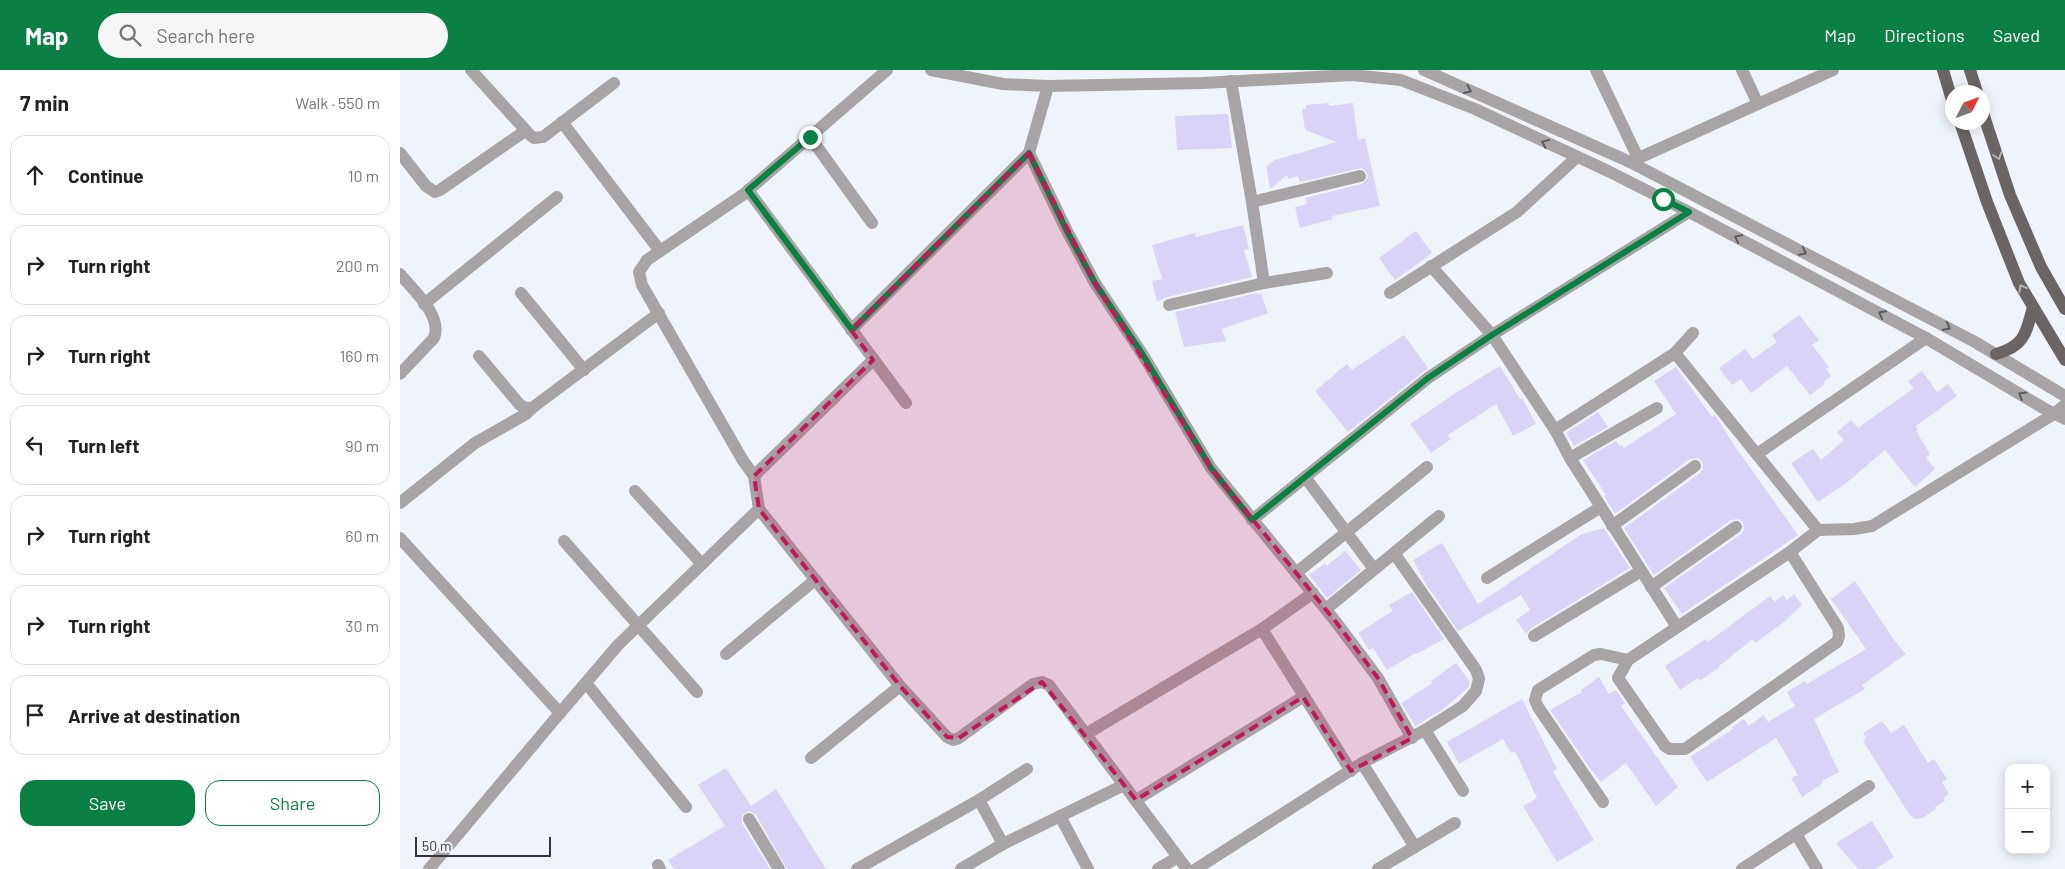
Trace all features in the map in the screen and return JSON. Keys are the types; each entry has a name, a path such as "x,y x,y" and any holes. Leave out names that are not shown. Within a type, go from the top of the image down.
{"main road":[{"path":"1943,70 1948,85"},
{"path":"1970,70 1975,85"},
{"path":"1963,130 1987,202 2019,284 2065,360"},
{"path":"1989,130 2010,195 2041,267 2065,309"},
{"path":"1996,354 2017,345 2023,340 2033,307"}],"street":[{"path":"471,70 525,131 534,138 539,138 614,83"},
{"path":"887,70 748,190 647,260 640,272 642,285 742,459 754,476 759,509 900,686 946,738 953,740 959,738 1033,684 1042,682 1049,685 1187,869"},
{"path":"931,70 1002,84 1048,86 1352,75 1402,75 1689,212 1926,338 2060,416"},
{"path":"1424,70 1634,160 1679,187 1996,354 2065,396"},
{"path":"1596,70 1634,160"},
{"path":"1742,70 1758,104"},
{"path":"1634,160 1833,70"},
{"path":"1231,80 1264,284"},
{"path":"852,330 1029,153 1048,86"},
{"path":"562,122 660,251"},
{"path":"400,153 426,186 435,192 525,131"},
{"path":"810,137 872,223"},
{"path":"1029,153 1095,283 1143,355 1211,468 1326,609 1378,678 1412,738"},
{"path":"1390,292 1517,212 1577,157"},
{"path":"1252,202 1360,176"},
{"path":"1663,199 1679,187"},
{"path":"748,190 906,403"},
{"path":"424,304 557,197"},
{"path":"1252,520 1428,378 1492,335 1689,212"},
{"path":"1431,266 1492,335 1555,430 1570,458 1676,627"},
{"path":"1169,305 1264,284 1327,273"},
{"path":"400,274 433,314 437,330 434,338 400,374"},
{"path":"521,294 584,370"},
{"path":"400,503 475,443 526,414 658,313"},
{"path":"1555,430 1675,353 1693,334"},
{"path":"1758,454 1926,338"},
{"path":"1675,353 1818,530"},
{"path":"479,356 520,404 526,408 532,408"},
{"path":"754,476 873,360"},
{"path":"1790,552 1838,628 1839,636 1837,642 1685,749 1670,749 1665,746 1618,678 1628,660 1790,552 1818,530 1854,529 1872,526 2060,416 2065,405"},
{"path":"1570,458 1657,408"},
{"path":"1612,526 1694,466"},
{"path":"1296,572 1428,467"},
{"path":"1305,477 1374,570"},
{"path":"635,490 702,564"},
{"path":"1487,578 1601,507"},
{"path":"432,868 618,645 759,509"},
{"path":"1326,609 1439,516"},
{"path":"1651,587 1736,527"},
{"path":"400,538 560,713"},
{"path":"564,541 697,692"},
{"path":"1196,869 1362,763 1426,730 1463,706 1476,691 1479,679 1476,670 1394,553"},
{"path":"1534,636 1641,571"},
{"path":"726,654 815,580"},
{"path":"1086,734 1262,629 1313,593"},
{"path":"1262,629 1351,771"},
{"path":"1604,802 1538,707 1536,694 1538,690 1594,654 1628,660"},
{"path":"586,683 686,808"},
{"path":"811,758 900,686"},
{"path":"1136,800 1304,697"},
{"path":"1426,730 1463,791"},
{"path":"1362,763 1415,847"},
{"path":"857,869 979,800 1027,769"},
{"path":"961,869 1003,844 1124,785"},
{"path":"1742,869 1869,786"},
{"path":"979,800 1003,844"},
{"path":"1060,816 1088,869"},
{"path":"749,818 779,869"},
{"path":"1378,869 1455,823"},
{"path":"1796,834 1817,869"},
{"path":"1158,869 1178,858"}],"highlighted area":[{"path":"1029,153 1095,283 1211,468 1336,622 1378,678 1412,738 1351,771 1303,697 1136,800 1042,682 959,738 947,737 900,686 759,509 754,476 873,360 851,330"}],"building":[{"path":"1329,103 1329,106 1353,103 1358,140 1365,138 1380,206 1332,216 1333,219 1300,228 1295,207 1307,204 1305,198 1362,184 1368,178 1366,171 1362,168 1300,182 1298,176 1288,179 1287,175 1270,189 1266,166 1275,160 1337,142 1305,130 1302,109 1306,109 1306,105"},
{"path":"1228,114 1232,148 1177,150 1175,116"},
{"path":"1243,225 1249,249 1244,250 1252,277 1167,297 1157,302 1152,281 1162,279 1152,245 1195,233 1196,237"},
{"path":"1416,231 1432,253 1395,280 1379,258"},
{"path":"1257,293 1258,295 1261,293 1268,313 1222,329 1226,341 1184,347 1175,312"},
{"path":"1799,315 1819,340 1812,345 1829,367 1826,369 1831,376 1824,382 1825,384 1810,395 1787,366 1751,393 1741,379 1732,385 1719,368 1745,349 1753,359 1777,342 1772,335"},
{"path":"1404,335 1428,368 1348,432 1315,391 1347,364 1352,370"},
{"path":"1500,366 1520,399 1522,398 1536,424 1513,436 1496,404 1448,435 1451,439 1431,453 1410,424"},
{"path":"1676,367 1712,417 1715,415 1798,535 1682,614 1664,588 1741,534 1744,530 1743,523 1739,519 1731,520 1654,575 1624,528 1700,473 1703,469 1702,462 1698,458 1690,459 1615,514 1604,496 1606,495 1583,460 1616,441 1624,448 1676,414 1654,381"},
{"path":"1922,371 1937,392 1948,384 1957,396 1916,426 1918,430 1916,431 1930,454 1926,458 1935,469 1915,487 1885,450 1845,484 1818,502 1791,463 1813,449 1821,460 1844,440 1837,432 1851,420 1858,428 1914,388 1908,381"},
{"path":"1598,412 1608,427 1574,446 1566,433"},
{"path":"1604,528 1630,568 1530,629 1526,634 1516,620 1530,610 1521,595 1458,631 1426,584 1413,560 1442,543 1478,604 1582,534"},
{"path":"1345,551 1361,570 1327,598 1309,575 1325,563 1327,566"},
{"path":"1855,581 1894,640 1906,654 1862,685 1865,689 1814,719 1839,772 1822,781 1823,783 1802,797 1791,778 1798,775 1776,738 1707,782 1690,757 1733,729 1732,727 1744,719 1748,726 1764,715 1768,722 1795,706 1787,692 1805,681 1807,684 1866,649 1831,599"},
{"path":"1412,592 1444,639 1387,670 1373,648 1369,650 1358,633 1393,611 1389,605"},
{"path":"1794,594 1802,605 1785,621 1755,643 1753,639 1700,681 1698,678 1680,690 1665,666 1706,639 1708,642 1770,596 1775,602 1783,595 1787,600"},
{"path":"1456,663 1470,682 1469,687 1442,710 1415,726 1401,703 1433,683 1431,681"},
{"path":"1599,677 1609,694 1616,690 1625,703 1621,706 1678,787 1656,806 1626,763 1601,782 1550,710 1582,692 1581,690"},
{"path":"1522,699 1557,769 1553,772 1594,840 1557,862 1523,806 1537,798 1515,751 1511,753 1503,739 1459,764 1447,742"},
{"path":"1882,721 1891,733 1904,725 1928,763 1934,759 1947,779 1942,782 1949,794 1943,798 1945,801 1922,818 1915,819 1909,814 1863,741 1866,738 1863,733"},
{"path":"726,768 751,806 776,789 826,869 787,869 756,815 749,811 742,815 742,823 770,869 674,869 668,860 725,826 698,785"},
{"path":"1872,821 1894,857 1875,869 1858,869 1836,843"}],"route":[{"path":"810,137 748,190 852,330 1029,153 1095,283 1143,355 1211,468 1252,520 1428,378 1492,335 1689,212 1663,199"}]}
